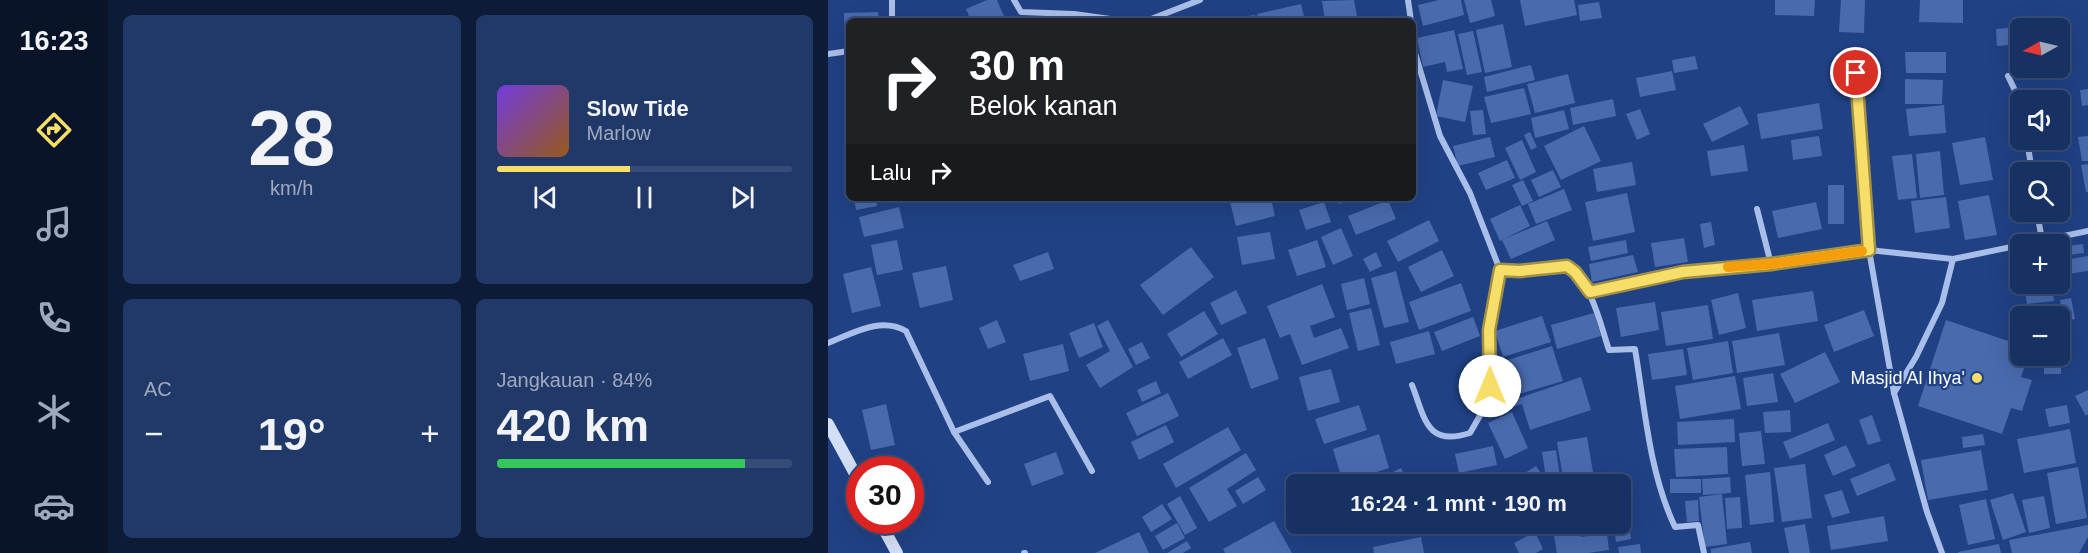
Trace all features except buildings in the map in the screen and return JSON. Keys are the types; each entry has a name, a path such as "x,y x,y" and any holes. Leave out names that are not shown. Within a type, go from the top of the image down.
{"street":[{"path":"892,0 892,18"},
{"path":"1014,0 1021,12 1074,14 1103,18"},
{"path":"1154,18 1200,0"},
{"path":"1408,0 1411,18"},
{"path":"828,54 846,51"},
{"path":"1855,54 1869,250 1894,393 1927,512 1942,553"},
{"path":"1412,385 1430,429 1443,437 1453,439 1470,433 1490,398 1489,330 1500,270 1470,194 1440,136 1416,56"},
{"path":"2008,76 2015,90"},
{"path":"1757,209 1771,264"},
{"path":"2070,235 2088,231"},
{"path":"1590,292 1683,272 1771,264 1869,250 1953,259 2010,247"},
{"path":"1894,393 1916,357 1942,303 1953,259"},
{"path":"1500,270 1520,271 1567,266 1575,272 1590,292 1610,350 1635,349 1653,461 1663,502 1675,527 1698,525 1704,553"},
{"path":"828,343 872,326 894,325 906,331 954,432 988,482"},
{"path":"954,432 1050,396 1092,471"},
{"path":"828,424 846,457"},
{"path":"887,534 897,553"}],"slow traffic":[{"path":"1728,267 1771,264 1862,251"}],"place":[{"name":"Masjid Al Ihya'","path":"1977,378"}],"route":[{"path":"1490,386 1489,330 1500,270 1520,271 1557,265 1567,266 1575,272 1590,292 1683,272 1771,264 1869,250 1856,73"}]}
